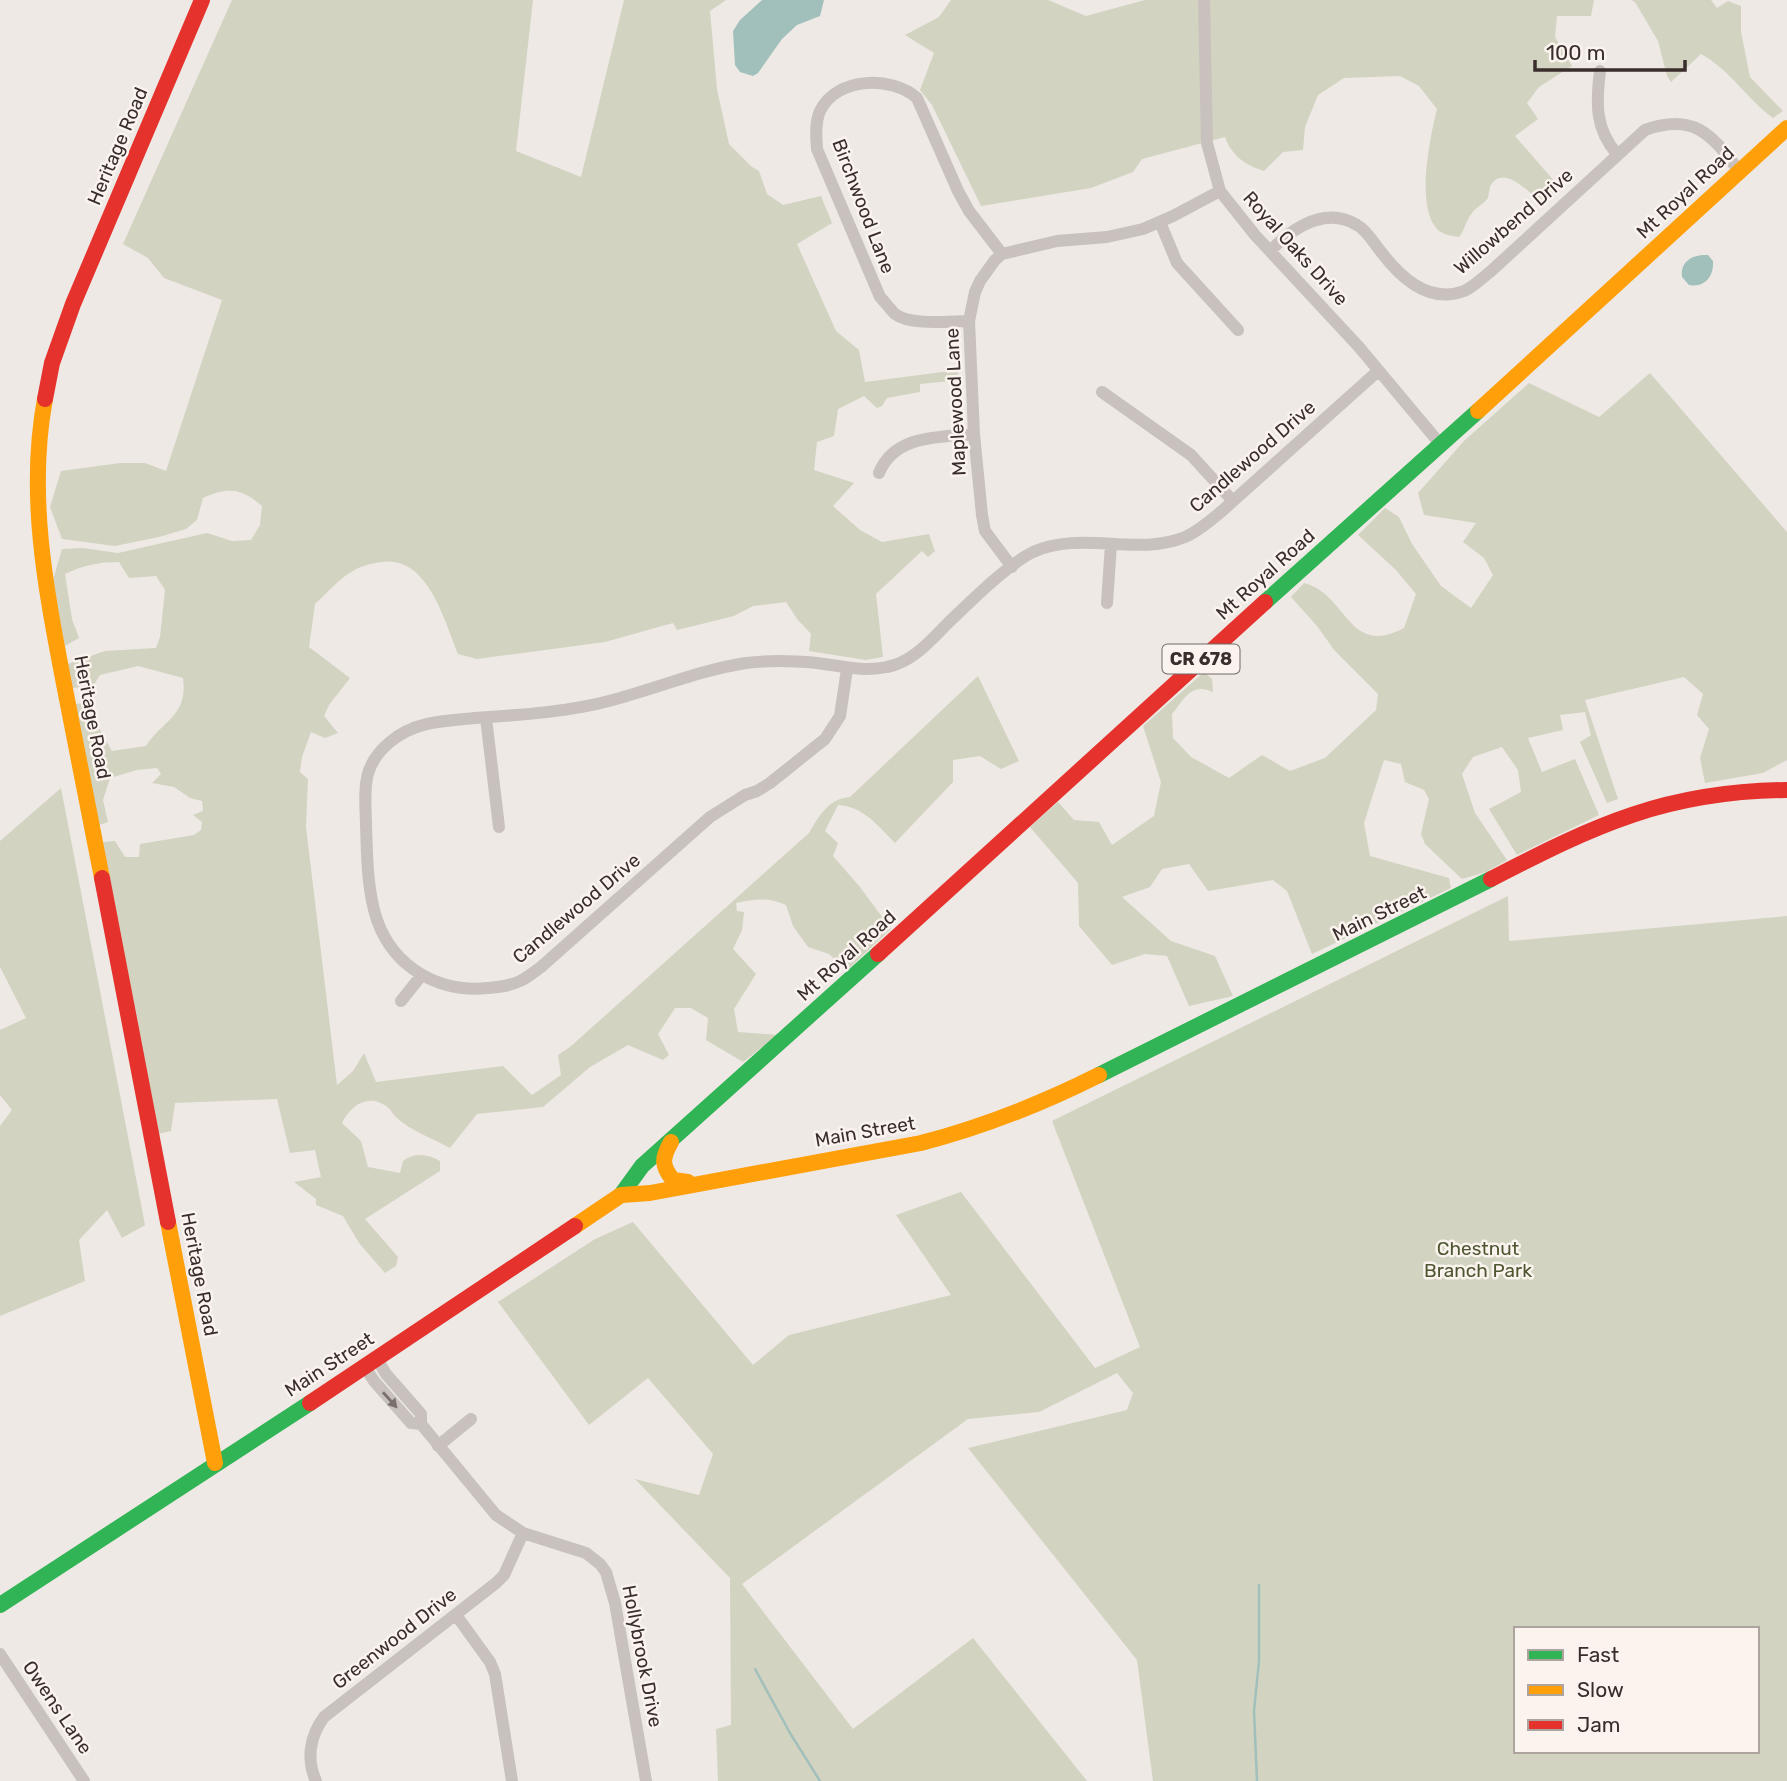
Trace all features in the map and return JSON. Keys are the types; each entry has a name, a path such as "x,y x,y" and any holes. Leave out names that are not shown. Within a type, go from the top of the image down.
{"main road":[{"name":"Heritage Road","path":"202,0 58,344 42,414 37,489 40,543 48,599 215,1463"},
{"name":"Mt Royal Road","path":"621,1195 642,1166 818,1010 1787,128"},
{"name":"Main Street","path":"0,1605 371,1363 621,1195 650,1193 942,1138 1008,1118 1233,1009 1517,866 1617,820 1671,802 1748,791 1787,790"},
{"path":"676,1135 663,1156 666,1173 673,1180 682,1182 713,1181"}],"street":[{"name":"Royal Oaks Drive","path":"1204,0 1208,143 1220,191 1246,224 1359,347 1441,445"},
{"path":"1600,71 1600,128 1604,138 1617,154"},
{"name":"Birchwood Lane","path":"969,321 912,320 897,315 880,297 817,149 816,132 820,111 844,88 877,83 896,84 908,90 917,98 969,211 1002,254"},
{"name":"Willowbend Drive","path":"1271,250 1290,232 1306,223 1326,219 1343,220 1358,225 1394,269 1422,290 1457,293 1483,278 1645,130 1664,124 1680,123 1695,127 1719,144 1739,170"},
{"path":"1002,254 1057,241 1128,233 1160,222 1220,191"},
{"path":"1160,222 1177,263 1238,330"},
{"name":"Maplewood Lane","path":"1002,254 980,281 969,321 974,434 982,515 985,531 1012,567"},
{"name":"Candlewood Drive","path":"847,669 840,716 825,739 770,783 710,817 541,967 519,982 479,989 436,984 401,960 386,938 377,919 370,885 366,840 367,776 372,758 408,729 430,722 547,712 607,702 747,663 816,663 847,669 886,668 904,662 1029,554 1056,544 1080,542 1150,545 1186,537 1211,520 1378,371"},
{"path":"1102,391 1191,455 1232,500"},
{"path":"879,473 883,462 904,444 974,434"},
{"path":"1107,603 1111,544"},
{"path":"486,718 499,827"},
{"path":"401,1001 421,975"},
{"name":"Hollybrook Drive","path":"371,1363 374,1381 411,1423 421,1424 496,1515 523,1533 586,1553 600,1563 606,1572 615,1603 646,1781"},
{"path":"438,1446 471,1419"},
{"name":"Greenwood Drive","path":"316,1781 311,1766 310,1748 316,1729 324,1717 504,1575 523,1533"},
{"path":"456,1615 490,1662 495,1674 512,1781"},
{"name":"Owens Lane","path":"0,1654 84,1781"}],"green space":[{"path":"232,0 533,0 516,151 581,177 624,0 726,0 710,11 717,89 729,144 759,171 767,194 783,205 821,196 832,223 797,244 836,331 859,350 865,382 958,370 959,392 952,392 950,381 920,384 920,392 887,398 882,406 877,408 864,396 838,409 834,436 817,442 814,470 854,483 833,506 860,530 882,542 929,534 935,551 928,557 922,551 876,594 883,657 866,660 809,651 811,634 786,602 753,606 734,616 677,630 673,623 605,642 477,659 458,654 432,593 411,569 398,563 378,562 355,570 341,579 315,604 309,647 350,678 324,716 338,733 325,738 311,732 300,772 308,779 306,827 337,1085 353,1071 364,1053 376,1082 503,1066 532,1095 561,1075 558,1055 809,833 830,805 850,797 978,676 1019,761 1001,769 980,756 953,760 953,782 895,843 863,813 838,805 825,831 838,843 833,856 891,929 847,970 829,954 808,947 793,926 786,905 761,900 736,903 737,911 744,912 742,930 733,949 756,974 734,1009 738,1032 778,1035 743,1062 706,1040 708,1018 691,1008 675,1008 658,1034 669,1055 663,1060 628,1045 590,1067 543,1107 477,1114 450,1148 409,1127 379,1102 366,1101 350,1111 342,1123 361,1141 368,1167 400,1173 403,1161 412,1156 426,1156 440,1161 440,1171 365,1219 398,1257 396,1266 385,1273 359,1243 343,1216 316,1205 316,1199 294,1182 321,1177 315,1150 290,1153 277,1099 175,1103 171,1131 158,1134 103,842 115,841 125,857 139,857 140,844 194,835 201,830 202,822 193,815 203,811 202,801 190,798 174,787 152,783 161,774 157,768 137,770 110,778 103,800 108,822 99,825 75,704 93,702 99,728 112,751 146,746 178,709 184,691 183,678 138,666 100,675 93,686 72,688 68,664 105,651 156,648 160,637 165,590 156,576 129,578 119,562 92,565 65,574 72,619 79,638 65,646 52,583 62,549 83,548 118,553 207,533 232,541 251,540 260,525 262,506 241,493 220,492 203,498 197,520 186,529 115,546 62,539 50,507 61,471 120,463 145,463 166,471 222,300 164,278 148,258 123,244"},
{"path":"951,0 1048,0 1086,16 1145,0 1594,0 1591,16 1557,16 1555,37 1572,66 1539,87 1527,103 1538,119 1515,136 1561,189 1543,205 1517,182 1502,177 1495,180 1490,187 1488,198 1472,213 1459,237 1438,230 1431,220 1427,206 1426,172 1437,109 1419,86 1400,76 1344,78 1318,95 1305,127 1303,150 1283,152 1264,171 1240,159 1225,137 1142,159 1133,172 1091,188 981,206 932,105 920,90 934,53 905,35 939,17"},
{"path":"1631,0 1711,0 1717,8 1728,1 1741,6 1741,32 1750,77 1783,111 1773,118 1721,68 1701,54 1671,82 1658,41 1635,2"},
{"path":"1650,373 1787,532 1787,760 1763,773 1705,783 1700,758 1709,729 1697,715 1703,694 1684,677 1585,700 1618,799 1607,803 1580,742 1591,735 1585,712 1560,715 1563,730 1528,738 1542,772 1575,759 1599,815 1517,855 1489,809 1521,792 1518,770 1502,747 1473,757 1462,774 1475,813 1507,860 1486,872 1462,879 1425,844 1421,834 1429,799 1424,790 1405,782 1401,764 1384,760 1364,823 1370,856 1449,878 1451,888 1312,954 1287,891 1273,880 1208,891 1189,864 1162,869 1150,887 1122,897 1171,941 1215,956 1233,996 1189,1006 1167,956 1145,954 1112,965 1079,926 1078,883 1030,827 1058,802 1074,820 1099,822 1112,845 1154,816 1161,782 1143,726 1204,672 1212,679 1213,692 1205,689 1194,690 1172,714 1173,738 1191,757 1229,778 1262,755 1290,771 1325,758 1376,710 1378,694 1335,651 1291,597 1304,583 1319,589 1359,630 1371,635 1385,635 1404,628 1416,594 1396,570 1358,535 1385,508 1399,517 1412,544 1441,586 1471,608 1493,575 1484,558 1463,542 1476,523 1424,515 1418,493 1464,441 1529,383 1599,417"},
{"path":"61,788 145,1225 122,1238 107,1210 79,1240 85,1281 0,1316 0,1126 12,1110 0,1095 0,1030 26,1018 0,967 0,841"},
{"name":"Chestnut Branch Park","path":"1508,896 1509,941 1787,916 1787,1781 1153,1781 1137,1660 968,1448 1127,1410 1133,1393 1117,1373 1039,1412 968,1419 742,1584 853,1729 973,1638 1087,1781 718,1781 716,1729 731,1725 730,1578 635,1479 699,1495 713,1454 648,1378 589,1425 498,1302 595,1239 633,1222 753,1365 789,1335 951,1295 896,1215 961,1192 1095,1368 1140,1347 1052,1121"}],"water":[{"path":"762,0 824,0 820,16 797,25 782,39 753,76 740,72 735,65 733,31 740,20"},
{"path":"1708,255 1713,261 1710,276 1700,285 1689,285 1682,277 1685,263 1693,257"}],"waterway":[{"path":"1257,1781 1254,1711 1259,1661 1259,1585"},
{"path":"755,1669 820,1781"}],"traffic: fast":[{"path":"1265,602 1478,411"},
{"path":"1099,1075 1491,879"},
{"path":"621,1195 642,1166 878,954"},
{"path":"0,1605 310,1403"}],"traffic: slow":[{"path":"1478,411 1787,128"},
{"path":"45,399 38,471 38,507 45,578 102,878"},
{"path":"575,1226 621,1195 650,1193 921,1143 1012,1114 1099,1075"},
{"path":"671,1142 665,1157 666,1170 673,1180 688,1182"},
{"path":"168,1222 215,1463"}],"traffic: jam":[{"path":"45,399 52,363 73,304 202,0"},
{"path":"878,954 1265,602"},
{"path":"1491,879 1599,827 1668,804 1744,792 1787,790"},
{"path":"102,878 168,1222"},
{"path":"310,1403 575,1226"}]}
